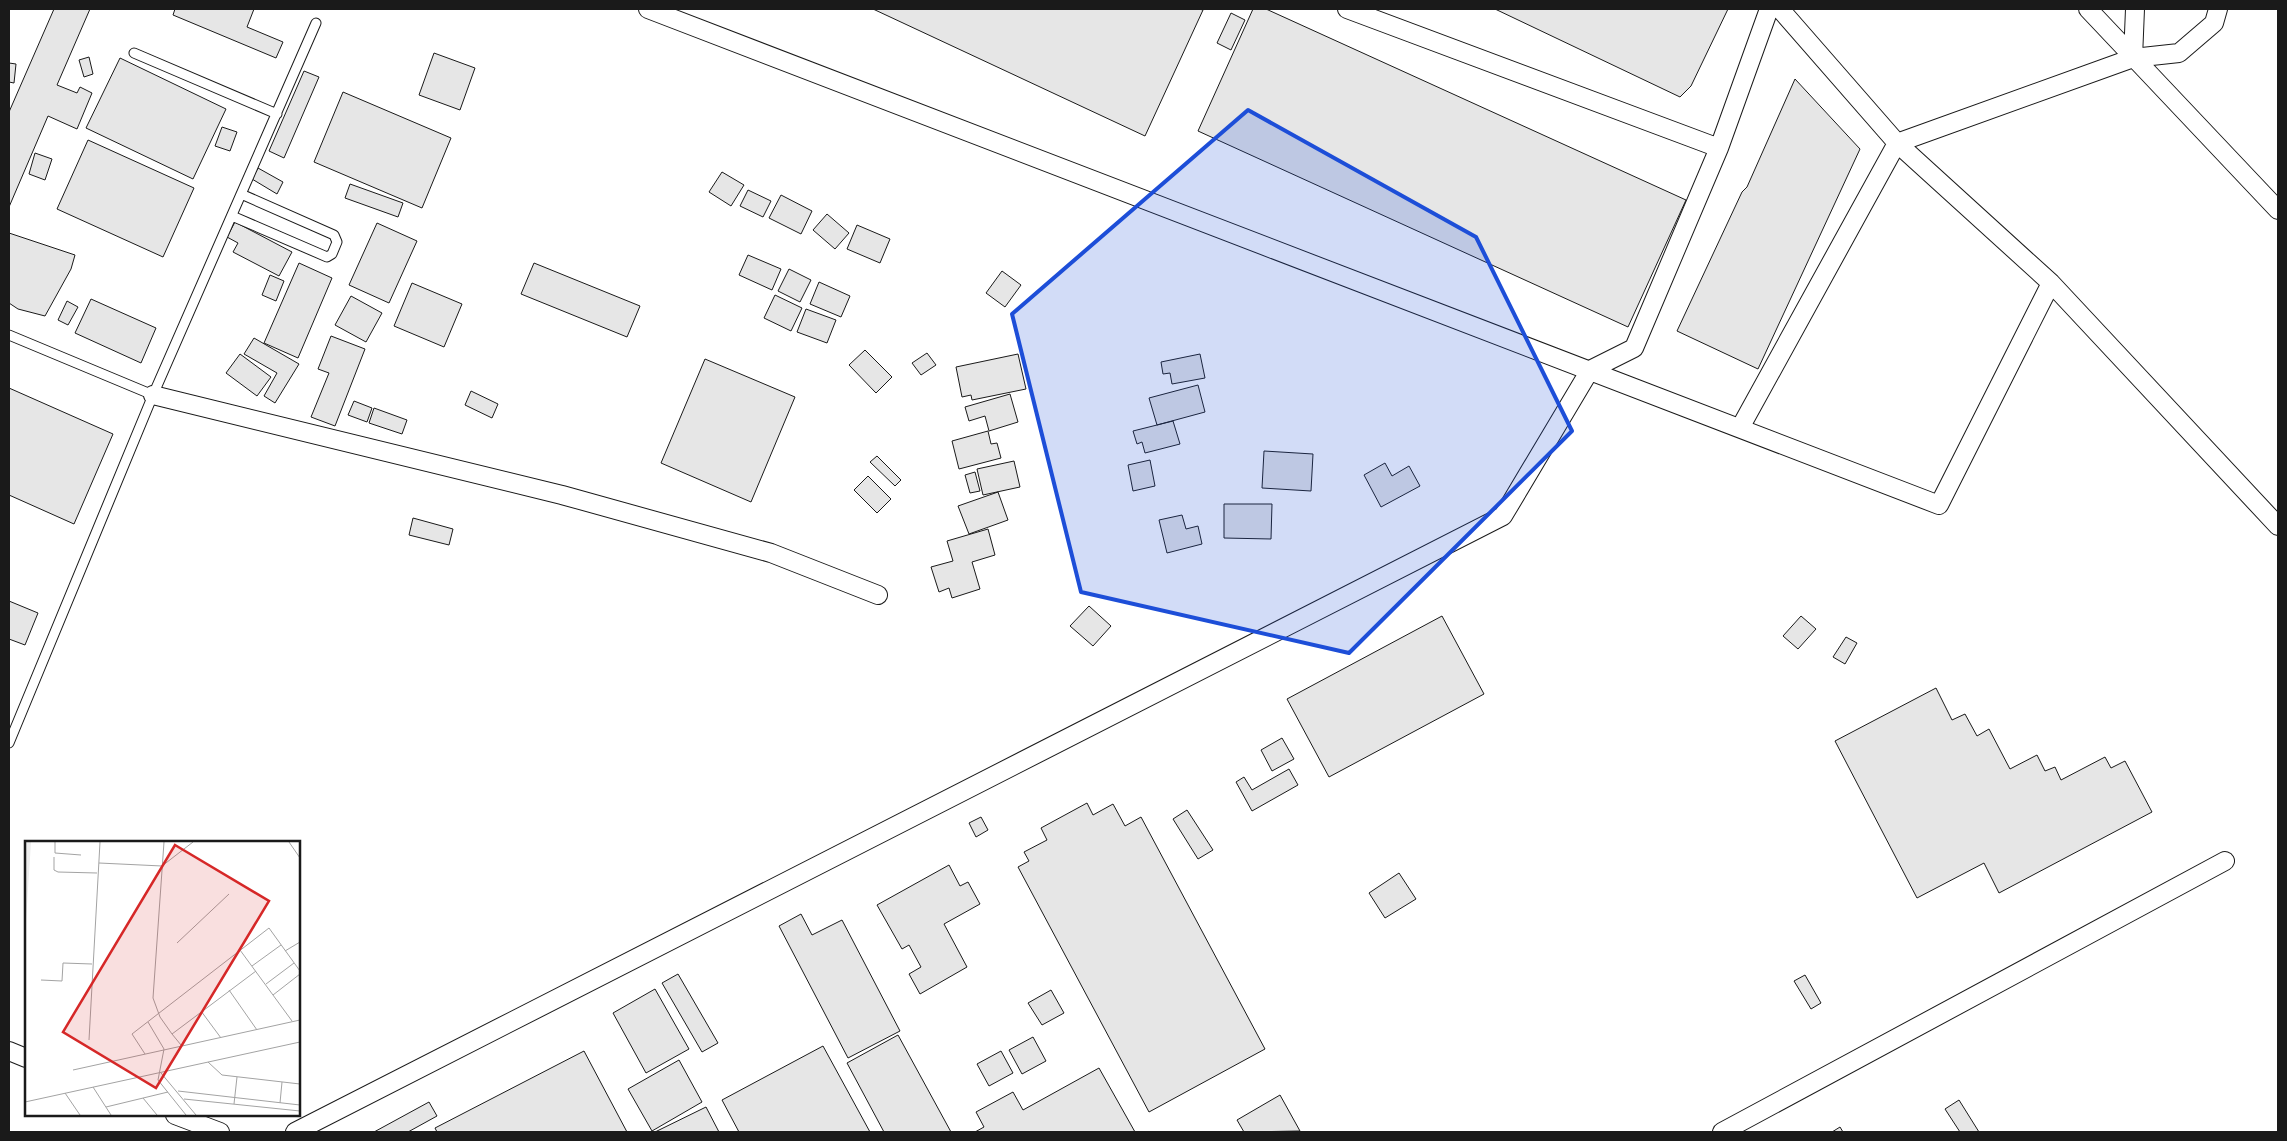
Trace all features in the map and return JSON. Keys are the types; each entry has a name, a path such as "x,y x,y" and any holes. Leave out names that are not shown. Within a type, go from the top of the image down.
{"street":[{"path":"648,9 1939,505 2051,283"},
{"path":"295,1132 1503,516 1590,370 1634,348 1718,148 1770,9"},
{"path":"1780,9 1897,143 2051,283 2278,526"},
{"path":"2088,9 2278,210"},
{"path":"2133,58 2134,9"},
{"path":"1740,428 1897,143 2133,58 2179,53 2214,23 2218,9"},
{"path":"1352,10 1718,148"},
{"path":"153,395 562,495 770,553 878,595"},
{"path":"1722,1132 2225,862"},
{"path":"9,1051 25,1058"},
{"path":"178,1116 220,1132"}],"lane":[{"path":"9,743 153,395 316,23"},
{"path":"134,53 277,114"},
{"path":"232,216 327,258 332,254 337,242 334,235 241,194"},
{"path":"9,335 153,395"},
{"path":"9,717 18,721"}],"highlighted area":[{"path":"1248,110 1476,237 1572,431 1349,653 1081,592 1012,314"}],"building":[{"path":"54,9 90,9 57,85 77,93 80,87 92,93 77,129 48,116 9,207 9,112"},
{"path":"175,9 254,9 247,27 283,42 276,58 173,15"},
{"path":"873,9 1199,9 1203,10 1145,136"},
{"path":"1253,9 1266,9 1686,200 1628,327 1198,131"},
{"path":"1495,9 1728,9 1691,86 1680,97"},
{"path":"1231,13 1245,20 1231,50 1217,43"},
{"path":"434,53 475,68 460,110 419,95"},
{"path":"89,57 93,74 84,77 79,60"},
{"path":"120,58 226,109 193,179 86,128"},
{"path":"9,63 16,64 14,83 9,82"},
{"path":"304,71 319,77 284,158 269,151"},
{"path":"1795,79 1860,149 1758,369 1677,331 1742,192 1747,187"},
{"path":"343,92 451,138 422,208 314,162"},
{"path":"222,127 237,132 230,151 215,146"},
{"path":"88,140 194,188 163,257 57,209"},
{"path":"35,153 52,159 45,180 29,174"},
{"path":"258,168 283,182 277,194 252,179"},
{"path":"722,172 744,185 731,206 709,192"},
{"path":"350,184 403,203 398,217 345,198"},
{"path":"748,190 771,201 763,217 740,206"},
{"path":"781,195 812,211 801,234 769,218"},
{"path":"827,214 849,233 835,249 813,230"},
{"path":"235,222 292,252 279,276 233,252 238,243 227,237"},
{"path":"377,223 417,241 389,303 349,285"},
{"path":"857,225 890,239 880,263 847,249"},
{"path":"9,233 75,255 71,269 45,316 18,309 9,303"},
{"path":"748,255 781,269 772,290 739,275"},
{"path":"299,263 332,278 298,358 264,343"},
{"path":"534,263 640,306 627,337 521,294"},
{"path":"789,269 811,280 800,302 778,291"},
{"path":"1002,271 1021,285 1005,307 986,293"},
{"path":"270,275 284,281 276,301 262,295"},
{"path":"819,282 850,296 841,317 810,304"},
{"path":"412,283 462,304 444,347 394,326"},
{"path":"775,295 802,308 791,331 764,318"},
{"path":"351,296 382,313 366,342 335,325"},
{"path":"91,299 156,328 141,363 75,333"},
{"path":"67,301 78,307 68,325 58,320"},
{"path":"806,309 836,320 827,343 797,332"},
{"path":"331,336 365,349 335,426 311,417 329,373 318,369"},
{"path":"254,338 299,364 275,403 264,396 277,373 244,354"},
{"path":"865,350 892,377 876,393 849,365"},
{"path":"927,353 936,365 921,375 912,363"},
{"path":"240,354 271,377 257,396 226,373"},
{"path":"1018,354 1026,389 972,400 971,395 962,397 956,367"},
{"path":"1200,354 1205,378 1172,384 1170,373 1163,374 1161,362"},
{"path":"705,359 795,397 751,502 661,463"},
{"path":"1198,385 1205,412 1157,425 1149,398"},
{"path":"9,388 113,434 74,524 9,495"},
{"path":"471,391 498,404 492,418 465,405"},
{"path":"1010,394 1018,422 989,431 985,416 969,421 965,407"},
{"path":"354,401 372,408 367,422 348,415"},
{"path":"374,408 407,420 402,434 369,423"},
{"path":"1173,421 1180,444 1145,453 1142,442 1137,444 1133,431"},
{"path":"988,431 991,444 997,443 1001,458 959,469 952,441"},
{"path":"1264,451 1313,454 1311,491 1262,488"},
{"path":"877,456 901,480 895,486 870,462"},
{"path":"1150,460 1155,486 1133,491 1128,465"},
{"path":"1014,461 1020,487 983,495 977,469"},
{"path":"1385,463 1392,476 1409,466 1420,486 1381,507 1364,475"},
{"path":"975,472 980,491 970,493 965,475"},
{"path":"868,476 891,499 877,513 854,490"},
{"path":"998,492 1008,520 969,534 958,506"},
{"path":"1224,504 1272,504 1271,539 1224,538"},
{"path":"1182,515 1186,529 1198,526 1202,544 1167,553 1159,520"},
{"path":"413,518 453,529 449,545 409,535"},
{"path":"988,529 995,555 972,562 980,589 952,598 949,588 939,592 931,567 953,561 947,541"},
{"path":"9,601 38,613 25,645 9,639"},
{"path":"1089,606 1111,626 1093,646 1070,626"},
{"path":"1442,616 1484,694 1329,777 1287,699"},
{"path":"1801,616 1816,629 1798,649 1783,636"},
{"path":"1846,637 1857,643 1845,664 1833,657"},
{"path":"1936,688 1952,720 1965,714 1977,736 1989,729 2010,769 2037,755 2045,771 2055,767 2061,780 2105,757 2111,768 2125,761 2152,812 1999,893 1984,863 1917,898 1835,741"},
{"path":"1282,738 1294,759 1272,771 1261,750"},
{"path":"1289,769 1298,785 1252,811 1236,782 1244,777 1252,790"},
{"path":"1087,803 1093,815 1113,804 1125,826 1141,817 1265,1049 1149,1112 1018,867 1029,861 1024,852 1047,840 1041,828"},
{"path":"1187,810 1213,850 1198,859 1173,819"},
{"path":"981,817 988,830 976,837 969,823"},
{"path":"949,865 960,886 968,882 980,904 944,924 967,967 920,994 909,974 921,967 909,945 902,949 877,905"},
{"path":"1399,873 1416,899 1385,918 1369,893"},
{"path":"801,914 812,935 842,920 900,1031 848,1058 779,926"},
{"path":"678,974 718,1043 702,1052 662,983"},
{"path":"1805,975 1821,1003 1811,1009 1794,981"},
{"path":"655,989 689,1049 646,1073 613,1013"},
{"path":"1051,990 1064,1013 1042,1025 1028,1003"},
{"path":"898,1035 951,1132 884,1132 847,1063"},
{"path":"1033,1037 1046,1061 1022,1074 1009,1050"},
{"path":"823,1046 870,1132 739,1132 722,1100"},
{"path":"584,1051 627,1132 437,1132 435,1128"},
{"path":"1001,1051 1013,1073 989,1086 977,1064"},
{"path":"679,1060 702,1102 652,1131 628,1089"},
{"path":"1099,1068 1135,1132 975,1132 984,1127 976,1112 1013,1092 1023,1110"},
{"path":"1280,1095 1300,1131 1244,1132 1237,1120"},
{"path":"1959,1100 1979,1132 1960,1132 1945,1109"},
{"path":"429,1102 437,1116 408,1132 374,1132"},
{"path":"706,1107 719,1132 655,1132"},
{"path":"1840,1127 1843,1132 1832,1132"}]}
